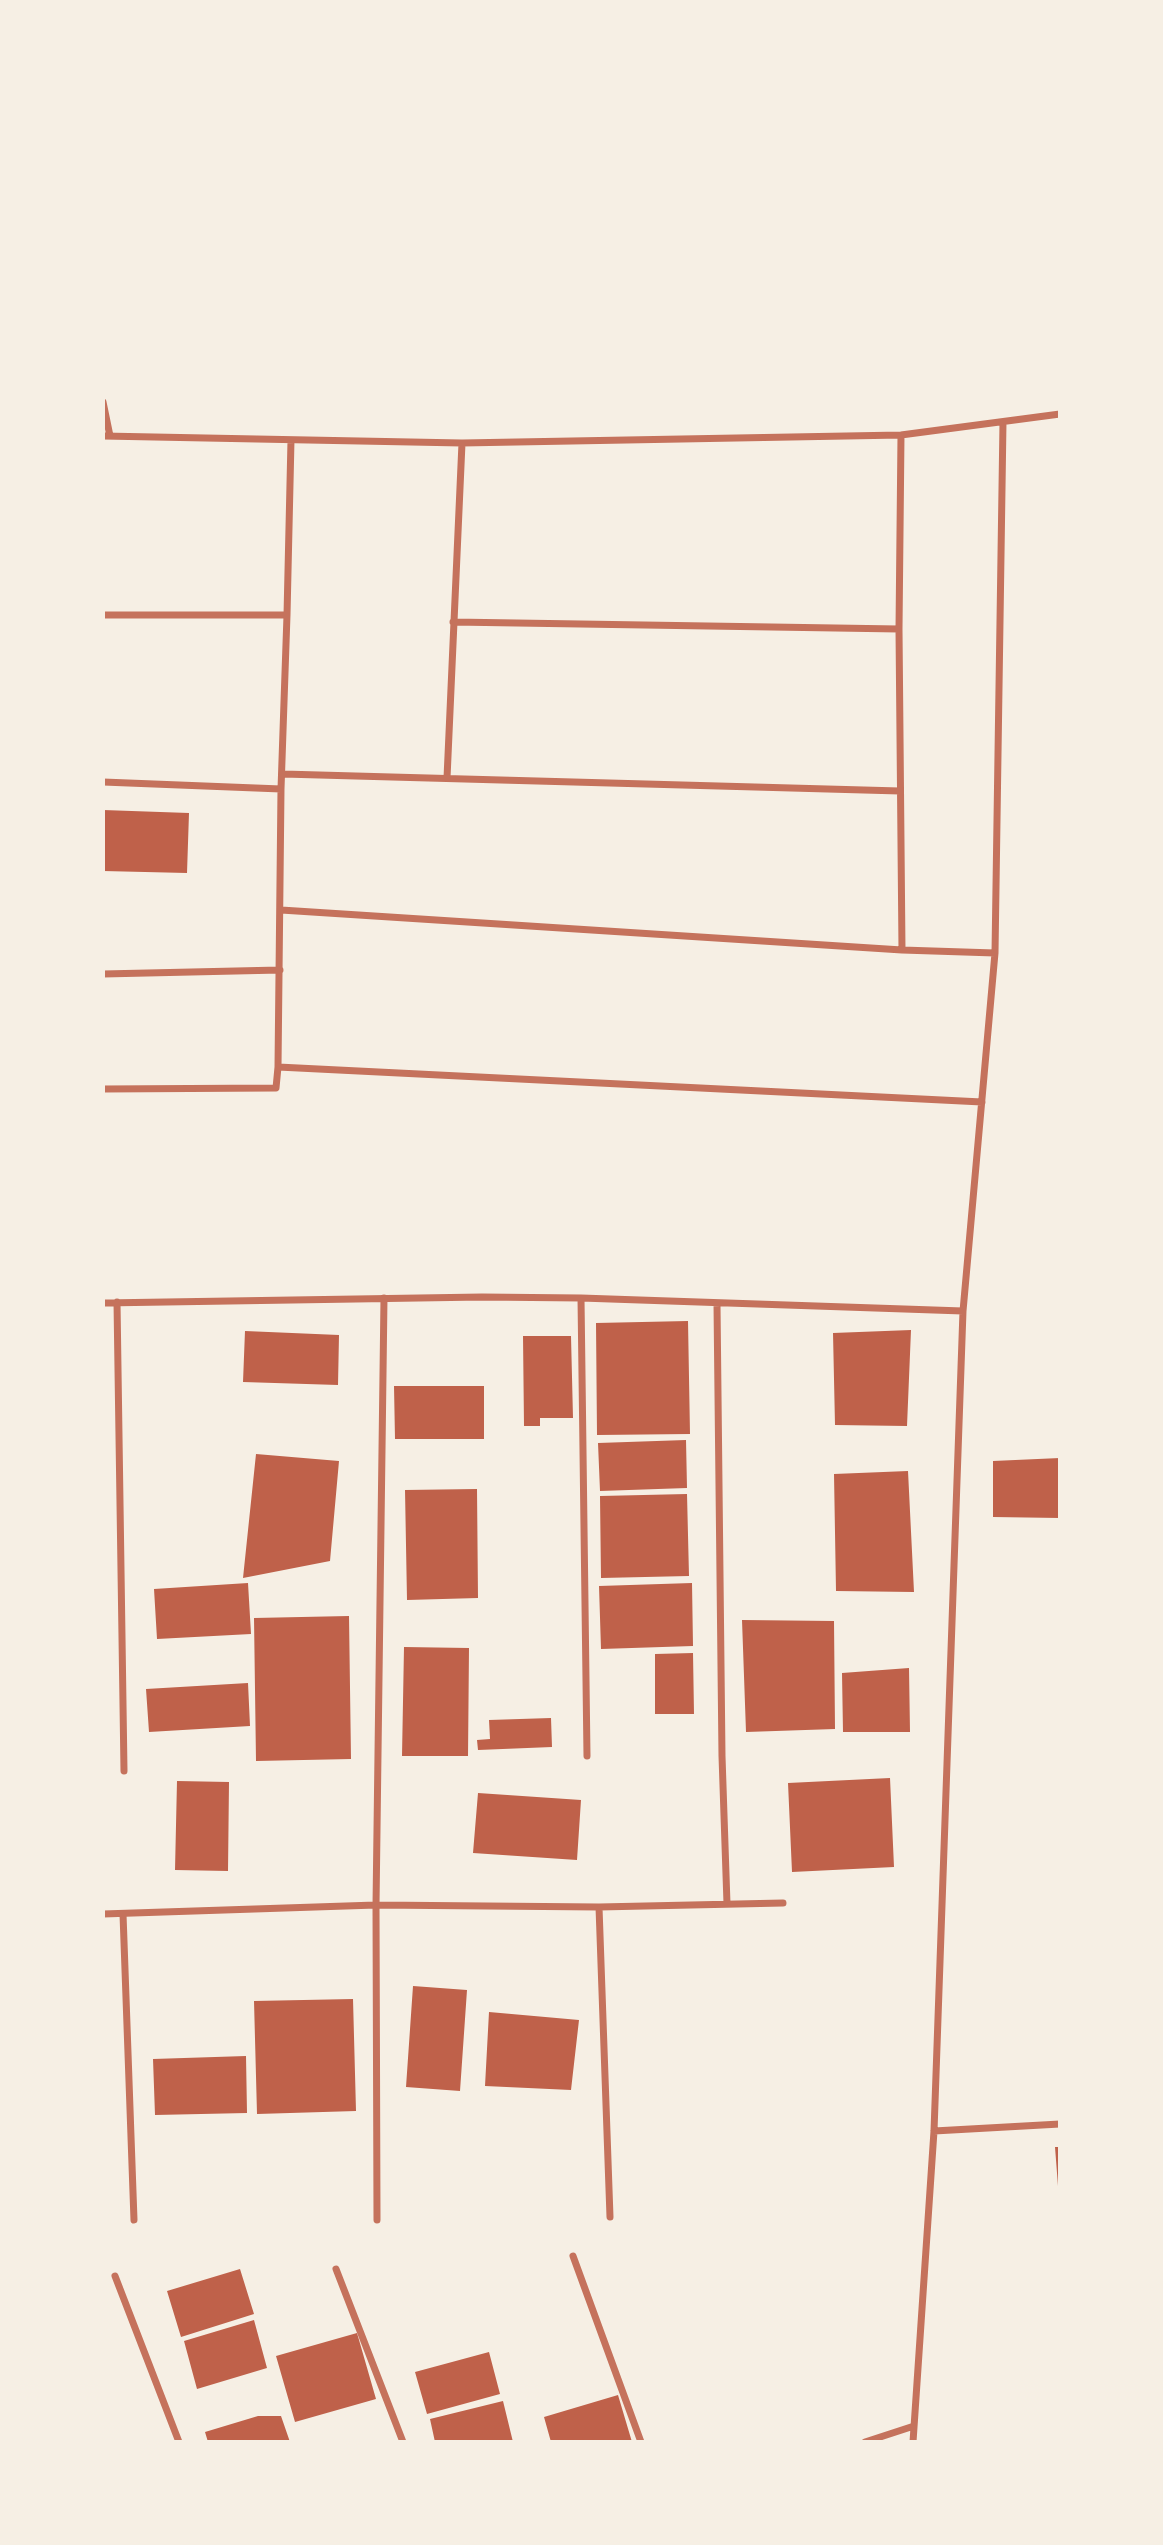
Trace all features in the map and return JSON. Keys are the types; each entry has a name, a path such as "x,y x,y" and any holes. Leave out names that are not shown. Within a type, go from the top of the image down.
{"street":[{"path":"103,402 106,436 463,443 901,435 1060,414"},
{"path":"913,2442 934,2131 963,1311 995,953 1003,422"},
{"path":"901,435 899,629 902,950"},
{"path":"103,1089 276,1088 291,440"},
{"path":"447,778 463,443"},
{"path":"103,615 287,615"},
{"path":"453,622 899,629"},
{"path":"282,774 900,791"},
{"path":"103,782 281,789"},
{"path":"281,910 902,950 995,953"},
{"path":"103,974 280,970"},
{"path":"278,1067 982,1102"},
{"path":"377,2220 376,1905 384,1298"},
{"path":"103,1303 581,1298 963,1311"},
{"path":"581,1298 587,1756"},
{"path":"117,1302 124,1771"},
{"path":"717,1304 722,1756 727,1903"},
{"path":"103,1914 376,1905 599,1908 783,1903"},
{"path":"599,1908 610,2217"},
{"path":"123,1914 134,2220"},
{"path":"934,2131 1060,2124"},
{"path":"573,2256 641,2442"},
{"path":"336,2269 403,2442"},
{"path":"115,2276 179,2442"},
{"path":"865,2442 914,2426"}],"building":[{"path":"103,810 189,813 187,873 103,871"},
{"path":"688,1321 690,1434 597,1435 596,1323"},
{"path":"911,1330 907,1426 835,1425 833,1333"},
{"path":"245,1331 339,1335 338,1385 243,1382"},
{"path":"523,1336 571,1336 573,1418 540,1418 540,1426 524,1426"},
{"path":"394,1386 484,1386 484,1439 395,1439"},
{"path":"686,1440 687,1488 600,1491 598,1443"},
{"path":"256,1454 339,1461 330,1561 243,1578"},
{"path":"1060,1458 1060,1518 993,1517 993,1461"},
{"path":"908,1471 914,1592 836,1591 834,1474"},
{"path":"477,1489 478,1598 407,1600 405,1490"},
{"path":"687,1494 689,1576 601,1578 600,1496"},
{"path":"248,1583 251,1634 157,1639 154,1589"},
{"path":"692,1583 693,1646 601,1649 599,1586"},
{"path":"349,1616 351,1759 256,1761 254,1618"},
{"path":"742,1620 834,1621 835,1729 746,1732"},
{"path":"404,1647 469,1648 468,1756 402,1756"},
{"path":"693,1653 694,1714 655,1714 655,1654"},
{"path":"909,1668 910,1732 843,1732 842,1673"},
{"path":"248,1683 250,1726 149,1732 146,1689"},
{"path":"551,1718 552,1747 478,1750 477,1740 490,1739 489,1720"},
{"path":"890,1778 894,1867 792,1872 788,1783"},
{"path":"177,1781 229,1782 228,1871 175,1870"},
{"path":"478,1793 581,1800 577,1860 473,1853"},
{"path":"413,1986 467,1990 460,2091 406,2087"},
{"path":"353,1999 356,2111 257,2114 254,2001"},
{"path":"489,2012 579,2020 571,2090 485,2086"},
{"path":"246,2056 247,2113 155,2115 153,2059"},
{"path":"1055,2147 1060,2147 1060,2186 1058,2186"},
{"path":"240,2269 254,2314 181,2337 167,2291"},
{"path":"254,2320 267,2368 197,2389 184,2341"},
{"path":"357,2333 376,2399 295,2422 276,2356"},
{"path":"489,2352 500,2394 427,2414 415,2372"},
{"path":"618,2395 632,2442 551,2442 544,2417"},
{"path":"503,2401 513,2442 435,2442 430,2419"},
{"path":"258,2416 281,2416 290,2442 208,2442 205,2432"}]}
